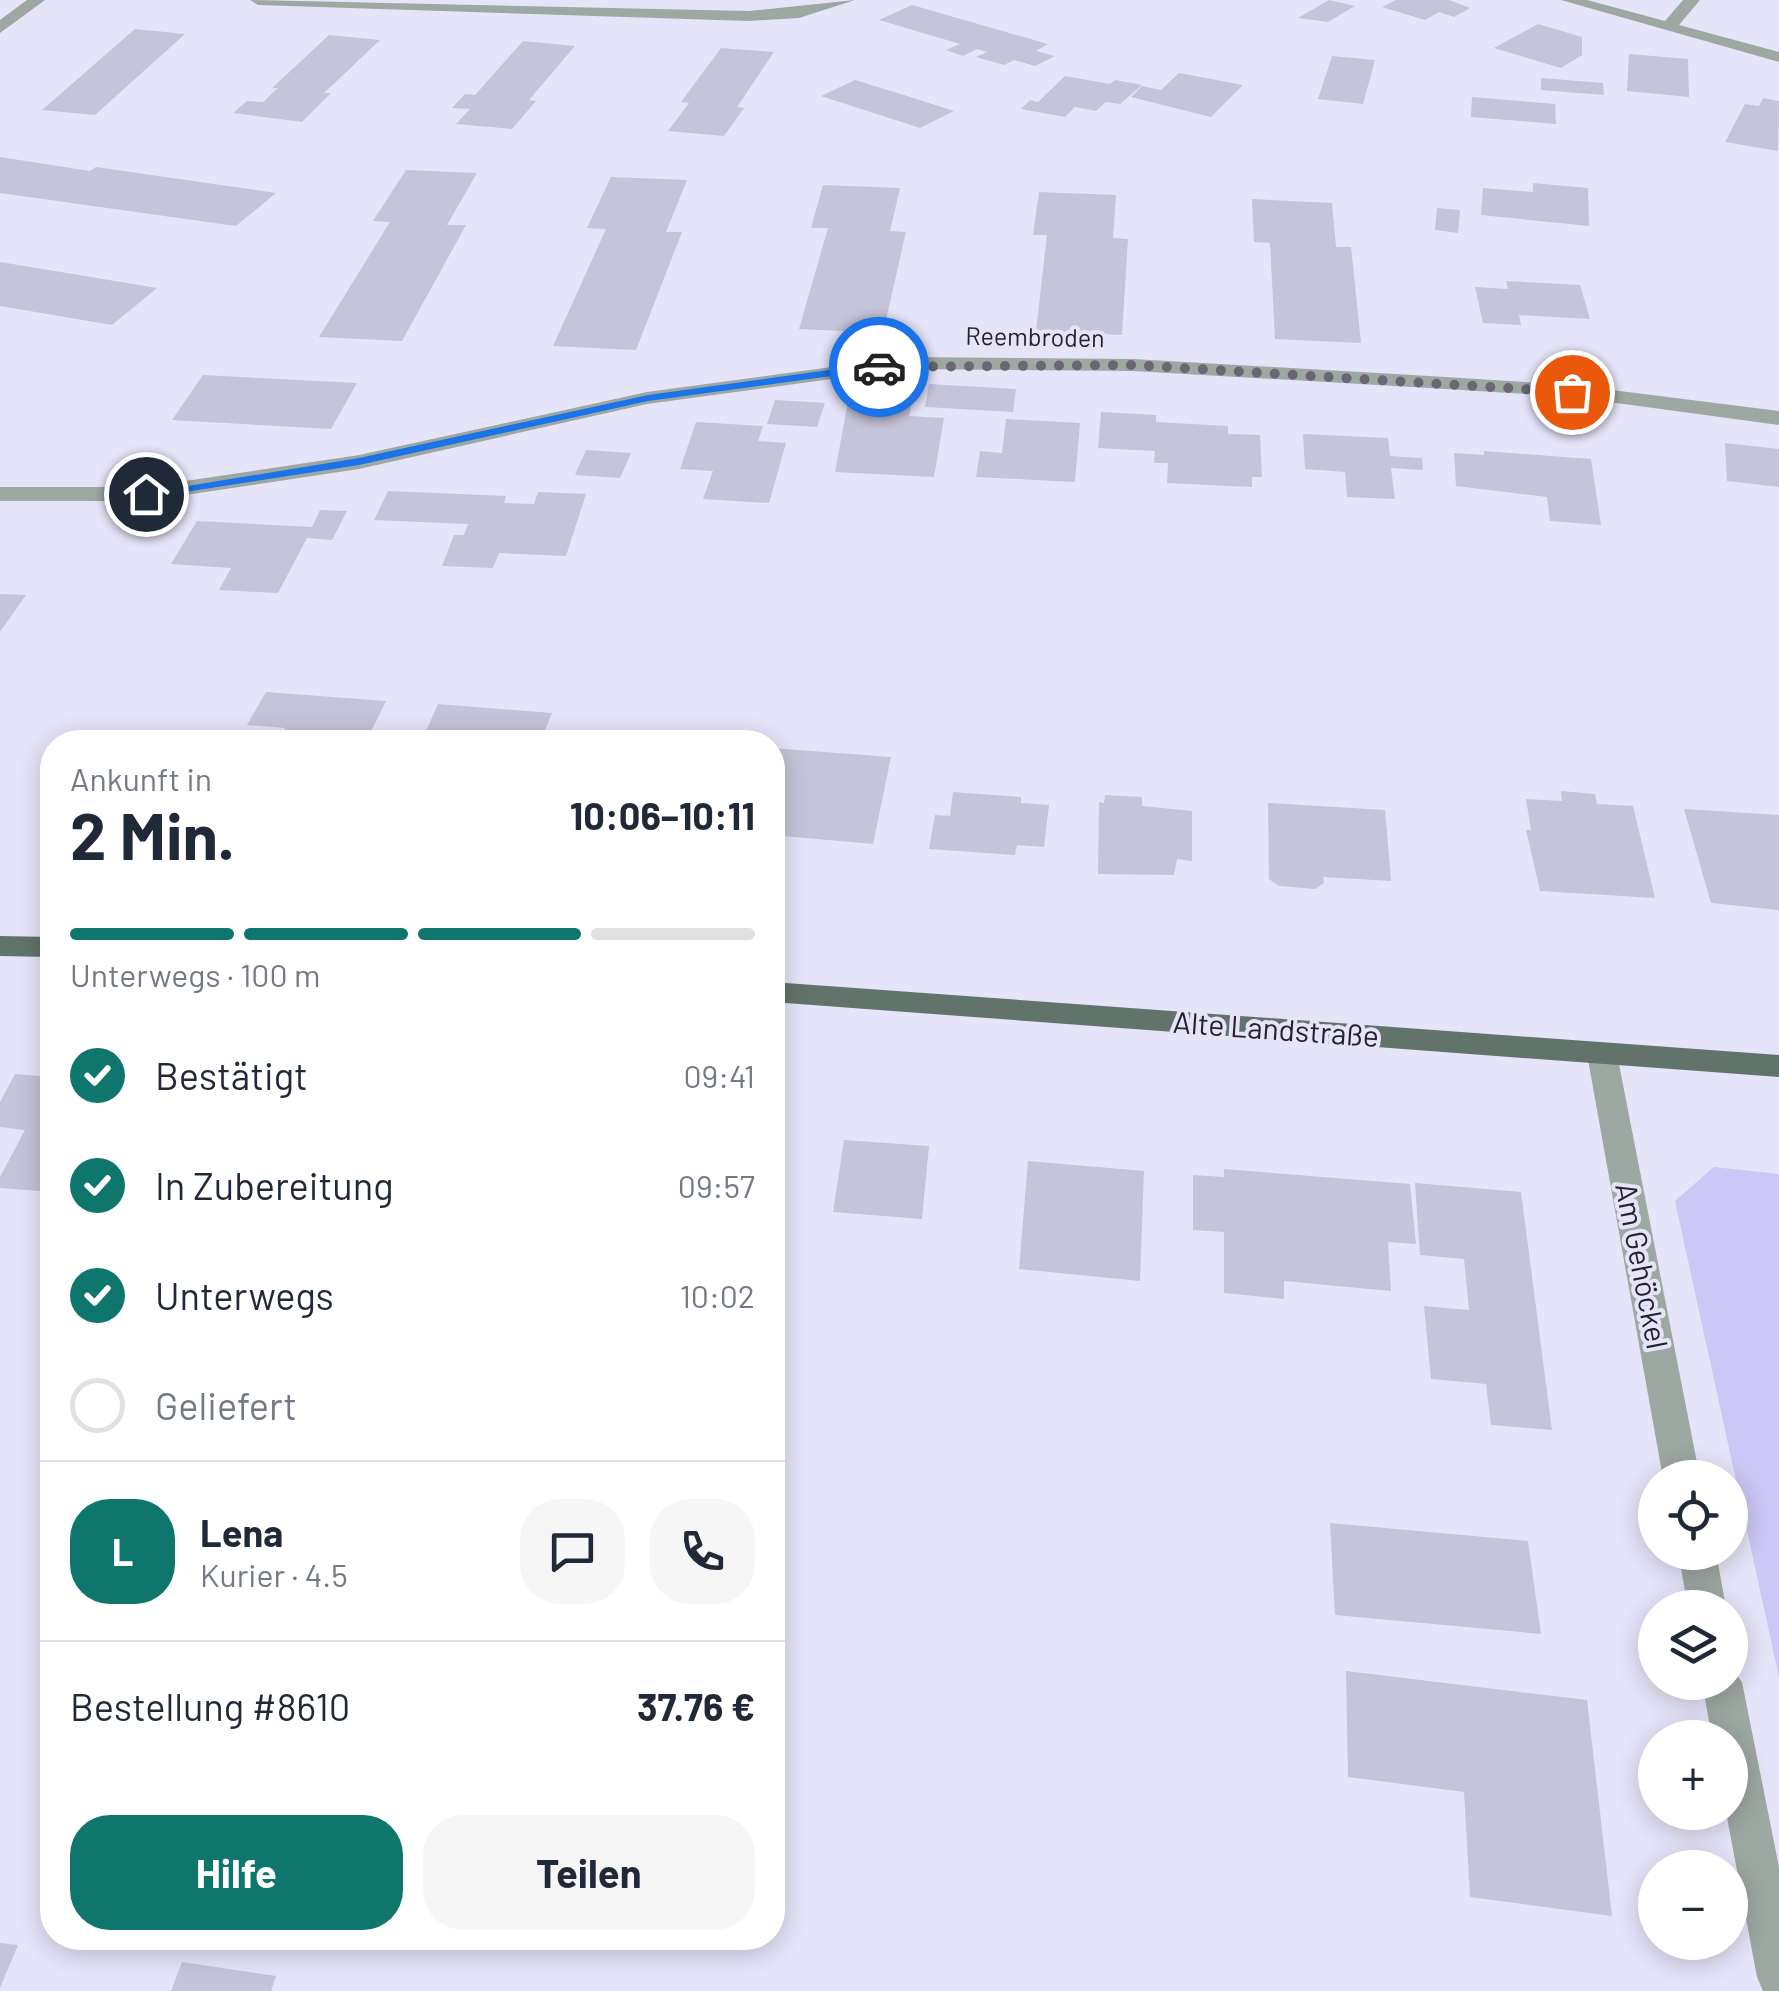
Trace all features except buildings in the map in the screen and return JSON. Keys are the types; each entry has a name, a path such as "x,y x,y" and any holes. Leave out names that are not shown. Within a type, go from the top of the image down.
{"main road":[{"path":"0,946 40,947"},
{"name":"Alte Landstraße","path":"785,993 1779,1066"}],"street":[{"path":"0,28 36,0"},
{"path":"258,0 750,16 799,12 847,0"},
{"path":"1570,0 1779,58"},
{"path":"1668,27 1692,0"},
{"name":"Reembroden","path":"0,494 146,494 359,462 648,398 906,363 1133,365 1392,380 1572,392 1779,418"},
{"name":"Am Gehöckel","path":"1602,1054 1679,1460"},
{"path":"1725,1700 1779,1977"}],"shaded area":[{"path":"1714,1167 1779,1174 1779,1677 1748,1535 1748,1460 1732,1460 1675,1201"}],"way so far":[{"path":"879,367 906,363 1133,365 1572,392"}],"route":[{"path":"146,494 359,462 648,398 879,367"}]}
